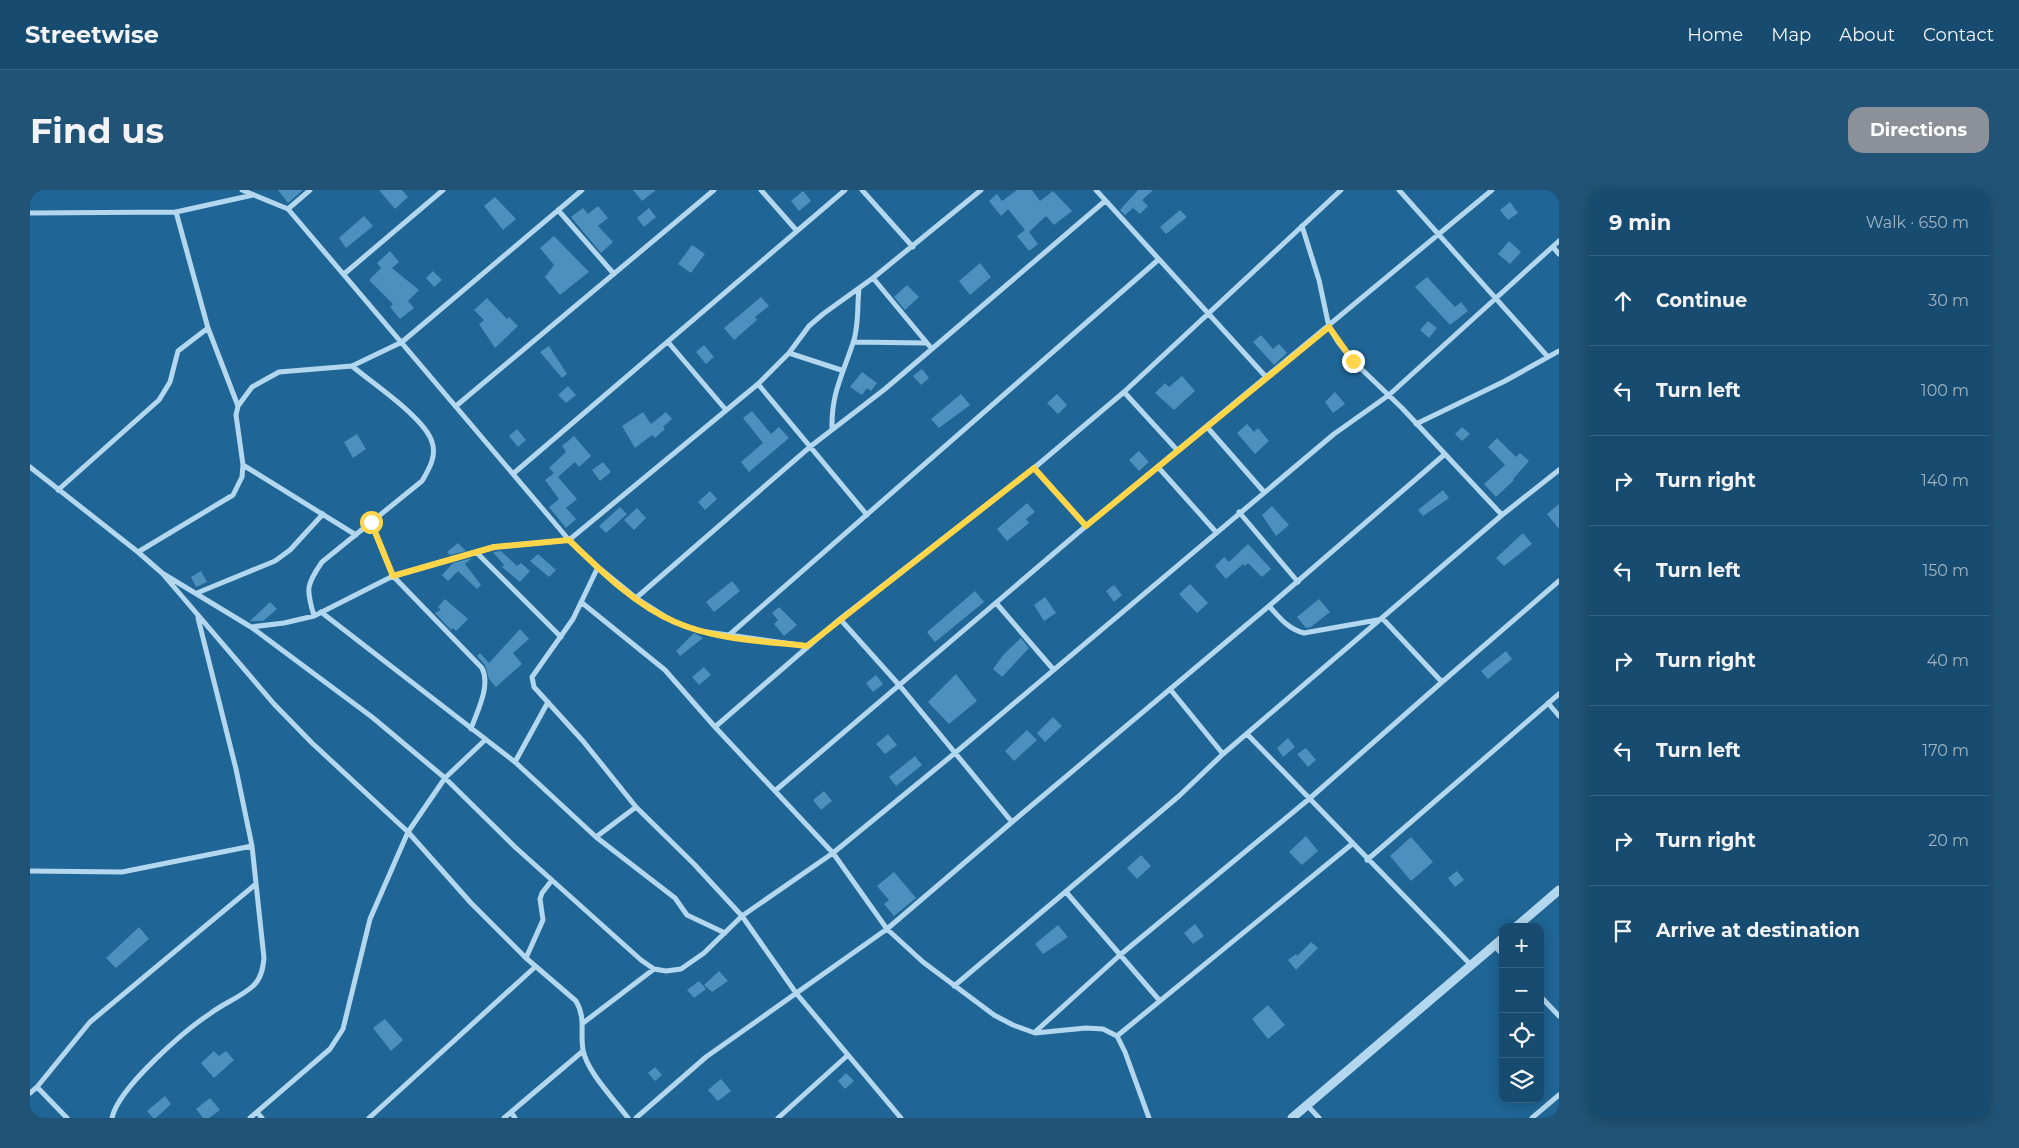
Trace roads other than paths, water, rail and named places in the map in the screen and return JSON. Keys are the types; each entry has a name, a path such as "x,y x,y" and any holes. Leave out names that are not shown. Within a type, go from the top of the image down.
{"street":[{"path":"242,190 288,209 569,540 636,598 674,622 700,631 807,646"},
{"path":"288,209 310,190"},
{"path":"344,274 444,190"},
{"path":"138,552 233,495 242,477 243,465 236,415 238,406 252,388 279,372 352,366 402,342 582,190"},
{"path":"456,406 714,190"},
{"path":"761,190 797,231"},
{"path":"514,473 845,190"},
{"path":"862,190 913,247"},
{"path":"250,626 284,623 314,616 393,576 494,547 569,540 758,384 789,353 809,326 913,247 981,190"},
{"path":"1096,190 1267,378"},
{"path":"715,727 807,646 1034,468 1124,392 1342,190"},
{"path":"1399,190 1548,357"},
{"path":"776,790 997,604 1086,526 1329,327 1492,190"},
{"path":"30,213 176,212 253,194"},
{"path":"636,598 811,446 932,349 1105,201"},
{"path":"558,210 614,274"},
{"path":"176,212 208,328 238,406"},
{"path":"1302,226 1319,280 1329,327 1353,361 1389,395 1502,516"},
{"path":"162,574 250,626 372,717 445,778 552,880 620,942 654,969 666,972 681,969 704,953 742,916 833,854 1334,434 1389,395 1559,241"},
{"path":"1553,247 1559,254"},
{"path":"728,636 1158,260"},
{"path":"873,278 932,349"},
{"path":"832,430 833,402 841,370 854,342 859,289"},
{"path":"58,490 159,400 170,382 178,350 208,328"},
{"path":"668,342 726,410"},
{"path":"854,342 925,342"},
{"path":"1416,424 1505,382 1559,351"},
{"path":"789,353 841,370"},
{"path":"314,616 308,596 309,580 322,562 422,481 432,462 433,442 422,423 352,366"},
{"path":"758,384 867,515"},
{"path":"1124,392 1178,451"},
{"path":"1207,427 1264,492"},
{"path":"636,1118 706,1057 886,929 1298,582 1445,454"},
{"path":"243,465 356,534"},
{"path":"30,466 138,552 162,574 197,616 312,743 408,832 471,903 535,967 576,1001 581,1010 583,1023 583,1050 591,1068 628,1118"},
{"path":"1034,468 1086,526"},
{"path":"1158,468 1216,532"},
{"path":"954,986 1179,796 1223,754 1384,619 1502,516 1559,470"},
{"path":"1240,512 1298,582"},
{"path":"197,593 275,561 290,550 323,514"},
{"path":"371,522 393,576 482,668 486,676 486,684 470,729"},
{"path":"476,552 561,637"},
{"path":"598,567 561,637 532,677 534,687 636,807 694,864 742,916 796,993 901,1118"},
{"path":"1035,1032 1120,955 1309,799 1559,581"},
{"path":"581,602 665,670 715,727 776,790 833,854 886,929 923,962 994,1016 1013,1025 1035,1032 1086,1028 1103,1030 1117,1036 1125,1052 1149,1118"},
{"path":"997,604 1053,669"},
{"path":"1269,606 1286,625 1304,633 1384,619"},
{"path":"321,612 484,740 515,762 596,837 675,898 687,915 725,933"},
{"path":"112,1118 120,1099 167,1048 211,1012 254,986 262,973 264,958 252,846 236,769 197,616"},
{"path":"840,619 900,686 1012,822"},
{"path":"1384,619 1442,682"},
{"path":"1170,689 1223,754"},
{"path":"1367,860 1559,694"},
{"path":"515,762 548,702"},
{"path":"1548,703 1559,716"},
{"path":"1247,734 1471,966"},
{"path":"250,1118 330,1049 343,1029 370,919 408,832 445,778 484,740"},
{"path":"596,837 636,807"},
{"path":"1117,1036 1352,844"},
{"path":"30,871 122,872 252,846"},
{"path":"526,958 543,920 540,900 542,893 552,880"},
{"path":"30,1094 90,1022 256,884"},
{"path":"1521,923 1559,890"},
{"path":"1066,892 1160,1001"},
{"path":"1292,1118 1499,941"},
{"path":"1494,945 1499,950"},
{"path":"369,1118 535,967"},
{"path":"583,1023 654,969"},
{"path":"1544,1000 1559,1016"},
{"path":"504,1118 583,1050"},
{"path":"778,1118 848,1054"},
{"path":"37,1087 67,1118"},
{"path":"1532,1118 1559,1095"},
{"path":"1307,1105 1319,1118"},
{"path":"257,1112 262,1118"},
{"path":"511,1112 516,1118"}]}
